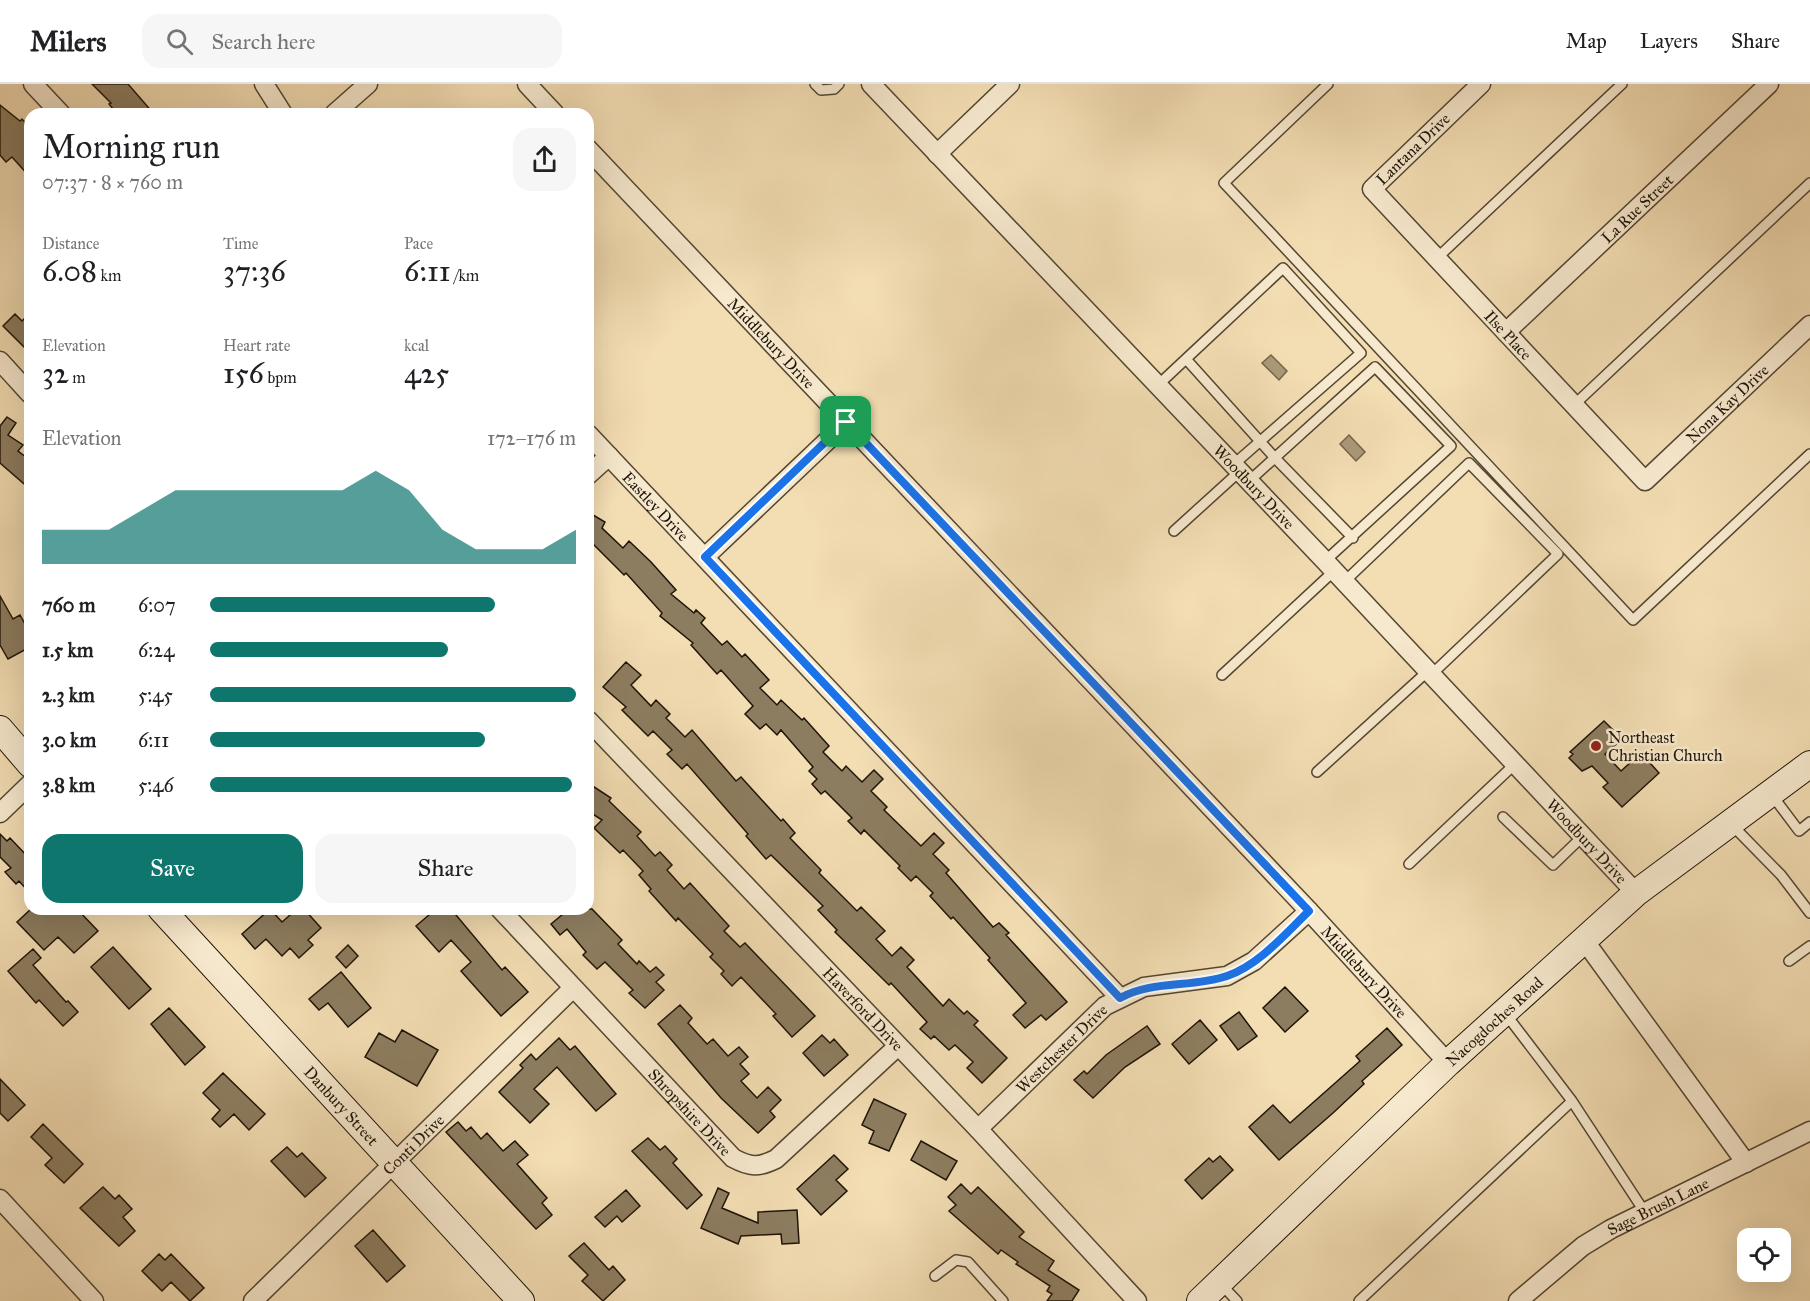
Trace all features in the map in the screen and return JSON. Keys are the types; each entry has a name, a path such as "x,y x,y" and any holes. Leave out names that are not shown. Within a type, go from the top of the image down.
{"main road":[{"path":"0,729 24,757"},
{"name":"Nacogdoches Road","path":"1200,1301 1448,1063 1636,892 1810,764"},
{"name":"Danbury Street","path":"166,915 521,1301"}],"street":[{"path":"33,84 55,108"},
{"path":"264,84 279,108"},
{"path":"341,108 368,84"},
{"path":"527,84 549,108"},
{"name":"Woodbury Drive","path":"871,84 1335,571 1636,892"},
{"path":"937,154 1010,84"},
{"name":"Lantana Drive","path":"1372,189 1481,84"},
{"name":"La Rue Street","path":"1506,332 1769,84"},
{"name":"Middlebury Drive","path":"594,155 1309,911 1448,1063"},
{"name":"Ilse Place","path":"1372,189 1645,481"},
{"name":"Nona Kay Drive","path":"1645,481 1810,325"},
{"path":"0,362 24,388"},
{"path":"705,557 846,422"},
{"name":"Eastley Drive","path":"594,440 1120,998"},
{"path":"594,470 609,456"},
{"name":"Haverford Drive","path":"594,726 978,1129 1137,1301"},
{"path":"0,813 24,790"},
{"name":"Westchester Drive","path":"978,1129 1105,1006 1144,987 1188,983 1227,976 1260,956 1309,911"},
{"name":"Shropshire Drive","path":"506,915 733,1158 749,1167 763,1165 776,1159 898,1046"},
{"path":"1584,940 1746,1163"},
{"name":"Conti Drive","path":"254,1301 573,988"},
{"name":"Sage Brush Lane","path":"1518,1301 1583,1246 1644,1211 1810,1131"},
{"path":"0,1199 94,1301"}],"lane":[{"path":"814,84 821,90 834,89 839,84"},
{"path":"1328,84 1224,183 1632,620 1810,454"},
{"path":"1437,258 1622,84"},
{"path":"1574,405 1810,183"},
{"path":"1157,386 1283,268 1360,353 1260,442 1240,473 1174,531"},
{"path":"1186,358 1260,442 1353,538"},
{"path":"1240,473 1275,458 1375,367 1451,446 1353,538 1335,571"},
{"path":"1222,675 1335,571 1468,463 1558,554 1317,772"},
{"path":"1409,864 1515,764"},
{"path":"1770,794 1799,831 1810,822"},
{"path":"1503,817 1553,865 1584,835"},
{"path":"1731,823 1781,875 1810,913"},
{"path":"1789,961 1810,946"},
{"path":"1505,1013 1572,1101 1644,1211"},
{"path":"1359,1301 1572,1101"},
{"path":"935,1276 956,1260 968,1262 1002,1301"},
{"path":"1219,1283 1237,1301"}],"shaded area":[{"path":"1271,355 1287,371 1279,380 1262,363"},
{"path":"1349,435 1365,452 1356,461 1340,444"}],"building":[{"path":"92,84 128,84 149,108 112,108 109,104 111,103"},
{"path":"0,105 20,121 22,119 24,121 24,170 12,157 6,162 0,155"},
{"path":"15,314 22,321 24,319 24,347 3,326"},
{"path":"7,417 16,423 8,435 23,445 18,451 24,456 24,484 0,463 0,426"},
{"path":"594,516 605,522 602,528 623,548 629,541 651,562 676,590 671,594 694,613 696,610 705,618 701,623 722,645 727,641 742,657 745,654 769,680 760,688 777,705 781,700 802,720 804,718 829,746 823,752 842,771 846,766 862,782 874,770 883,779 871,791 887,807 884,810 921,846 934,833 944,843 933,854 949,870 946,873 993,927 999,923 1009,933 1006,935 1067,1002 1046,1020 1041,1015 1025,1028 1013,1015 1026,1003 988,960 990,958 953,917 951,919 930,896 933,893 916,876 911,881 898,868 900,866 864,830 861,834 848,821 852,818 825,791 821,794 812,784 817,779 809,771 813,767 781,730 777,735 766,724 760,729 745,714 753,706 721,670 717,674 691,645 693,643 660,616 662,613 626,573 624,575 594,545"},
{"path":"0,596 13,619 20,615 24,622 24,650 8,659 0,645"},
{"path":"626,662 641,675 631,685 651,706 656,700 670,714 666,718 685,737 692,730 736,781 741,777 781,821 783,819 795,833 790,838 821,870 819,873 857,911 861,907 885,931 876,939 892,956 901,947 914,960 907,967 943,1006 949,999 964,1014 967,1011 978,1021 974,1025 1007,1058 982,1083 967,1068 973,1062 955,1045 949,1050 934,1036 931,1039 920,1029 927,1022 891,983 889,985 835,932 837,930 818,910 823,906 771,855 766,859 746,836 748,834 687,764 682,769 667,754 672,750 653,731 648,736 622,710 626,707 603,687"},
{"path":"1604,721 1622,739 1605,754 1621,771 1641,753 1659,773 1622,807 1603,787 1608,783 1592,766 1582,771 1569,758 1573,754 1570,752"},
{"path":"594,787 611,798 609,801 641,832 637,836 655,856 660,852 672,865 667,870 684,889 690,883 729,926 724,931 740,947 745,943 815,1016 792,1037 773,1016 776,1014 741,977 732,986 721,974 724,971 710,957 713,954 678,918 676,921 649,891 651,889 639,875 643,871 623,850 620,853 594,828 602,820 594,815"},
{"path":"0,834 7,841 10,838 24,853 24,886 19,881 16,884 5,872 11,868 0,857"},
{"path":"594,911 622,940 618,944 637,964 639,961 650,972 656,967 664,975 656,982 664,990 645,1008 629,993 633,990 605,962 597,969 583,955 586,952 567,929 560,935 551,924 562,915 594,915"},
{"path":"25,915 83,915 98,931 74,953 58,937 44,950 17,922"},
{"path":"263,915 276,915 282,922 290,915 309,915 321,928 308,940 313,945 299,958 290,948 282,956 266,939 255,949 242,934"},
{"path":"429,915 456,915 502,970 505,967 528,992 501,1016 461,971 471,962 451,940 439,952 416,926"},
{"path":"348,945 358,956 346,968 336,957"},
{"path":"113,947 151,989 129,1009 91,967"},
{"path":"33,949 41,958 33,965 78,1012 63,1026 39,1000 36,1003 8,971"},
{"path":"341,972 371,1008 348,1027 328,1003 319,1010 309,999"},
{"path":"1285,987 1308,1011 1285,1032 1263,1008"},
{"path":"680,1005 692,1018 688,1023 707,1044 713,1039 728,1056 739,1047 748,1057 740,1064 749,1074 741,1081 757,1098 768,1087 781,1100 770,1111 775,1117 758,1133 721,1098 658,1024"},
{"path":"169,1008 205,1047 185,1065 151,1024"},
{"path":"1239,1012 1257,1036 1238,1050 1220,1026"},
{"path":"1200,1020 1217,1040 1189,1064 1172,1044"},
{"path":"1147,1026 1160,1044 1125,1067 1093,1098 1074,1080 1084,1071 1087,1074 1106,1055"},
{"path":"1387,1028 1402,1045 1362,1081 1364,1084 1333,1113 1279,1160 1249,1127 1273,1105 1290,1123 1360,1061 1356,1056"},
{"path":"402,1030 438,1050 417,1086 365,1057 379,1033 395,1042"},
{"path":"822,1035 830,1043 834,1039 848,1055 824,1076 803,1053"},
{"path":"559,1038 570,1050 575,1046 616,1094 596,1111 557,1067 534,1089 549,1104 530,1123 499,1092 523,1068 520,1065 531,1054 536,1060"},
{"path":"223,1073 265,1114 249,1130 234,1114 220,1127 212,1119 220,1110 203,1093"},
{"path":"0,1079 25,1105 8,1121 0,1113"},
{"path":"874,1099 906,1114 889,1151 869,1143 874,1131 862,1125"},
{"path":"458,1122 466,1131 471,1127 481,1139 487,1133 503,1151 515,1141 528,1155 517,1164 547,1198 542,1203 552,1215 536,1229 446,1132"},
{"path":"43,1124 83,1164 64,1183 45,1165 52,1158 31,1137"},
{"path":"648,1138 660,1150 665,1146 677,1159 673,1163 702,1195 687,1209 632,1151"},
{"path":"921,1141 957,1161 946,1180 911,1160"},
{"path":"287,1147 297,1157 302,1153 326,1178 305,1197 271,1161"},
{"path":"834,1155 848,1169 836,1180 847,1191 821,1215 797,1189"},
{"path":"1220,1156 1233,1170 1202,1199 1185,1180 1209,1158 1213,1162"},
{"path":"961,1184 971,1194 978,1187 1024,1232 1019,1237 1054,1261 1048,1270 1079,1290 1072,1301 1047,1301 1052,1294 1047,1291 1050,1286 1016,1264 1018,1262 1001,1250 998,1254 949,1211 956,1205 948,1197"},
{"path":"103,1187 115,1199 119,1195 132,1209 123,1217 135,1231 119,1246 80,1208"},
{"path":"718,1188 729,1193 722,1208 758,1223 758,1212 797,1210 799,1243 782,1244 781,1234 741,1236 738,1244 701,1228"},
{"path":"626,1190 640,1206 622,1222 617,1216 605,1227 595,1217"},
{"path":"373,1230 405,1266 387,1282 355,1246"},
{"path":"584,1243 609,1270 613,1266 625,1280 603,1301 582,1281 588,1275 569,1256"},
{"path":"159,1254 165,1260 171,1254 204,1288 190,1301 171,1282 162,1291 142,1271"}],"place":[{"name":"Northeast Christian Church","path":"1596,746"}],"route":[{"path":"846,422 1309,911 1254,961 1227,976 1188,983 1144,987 1120,998 705,557 846,422"}]}
